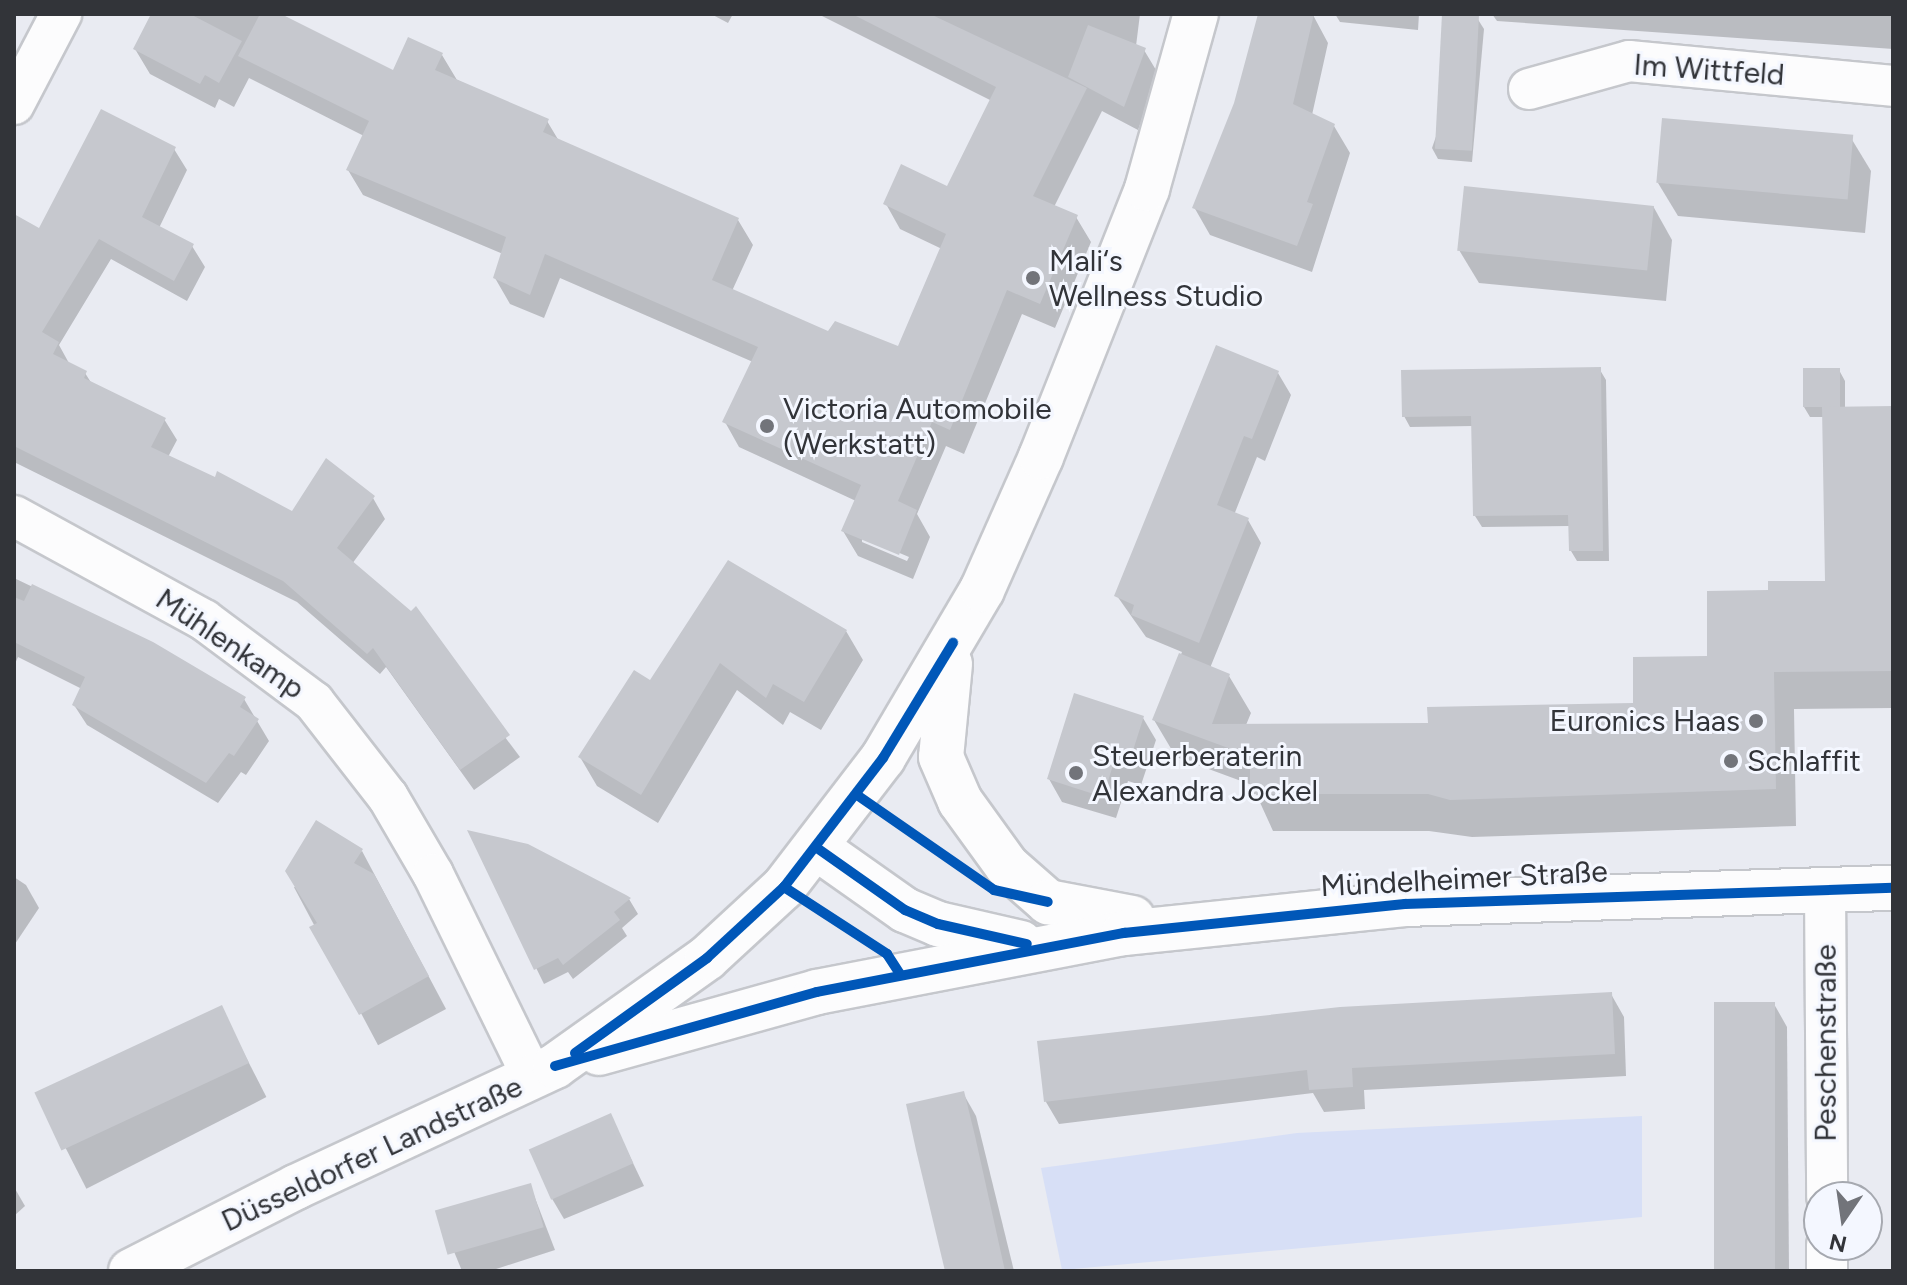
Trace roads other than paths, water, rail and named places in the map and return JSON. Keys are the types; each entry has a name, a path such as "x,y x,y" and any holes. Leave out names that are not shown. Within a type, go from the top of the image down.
{"main road":[{"name":"Düsseldorfer Landstraße","path":"131,1271 296,1187 544,1072 707,958 784,887 817,848 883,758 953,643 1041,457 1142,203 1196,14"},
{"name":"Mündelheimer Straße","path":"953,643 941,757 960,801 1007,866 1048,902 1088,913 1203,924"},
{"name":"Mündelheimer Straße","path":"817,848 895,903 938,924 1039,946"},
{"name":"Mündelheimer Straße","path":"544,1072 817,992 1039,946 1203,924 1420,903 1893,888"}],"street":[{"path":"14,104 61,14"},
{"name":"Im Wittfeld","path":"1529,89 1629,61 1893,86"},
{"name":"Mühlenkamp","path":"14,516 204,620 314,702 388,797 544,1072"},
{"name":"Peschenstraße","path":"1825,888 1827,1181"}],"place":[{"name":"Mali‘s Wellness Studio","path":"1033,278"},
{"name":"Victoria Automobile (Werkstatt)","path":"767,426"},
{"name":"Euronics Haas","path":"1756,721"},
{"name":"Schlaffit","path":"1731,761"},
{"name":"Steuerberaterin Alexandra Jockel","path":"1076,773"}]}
